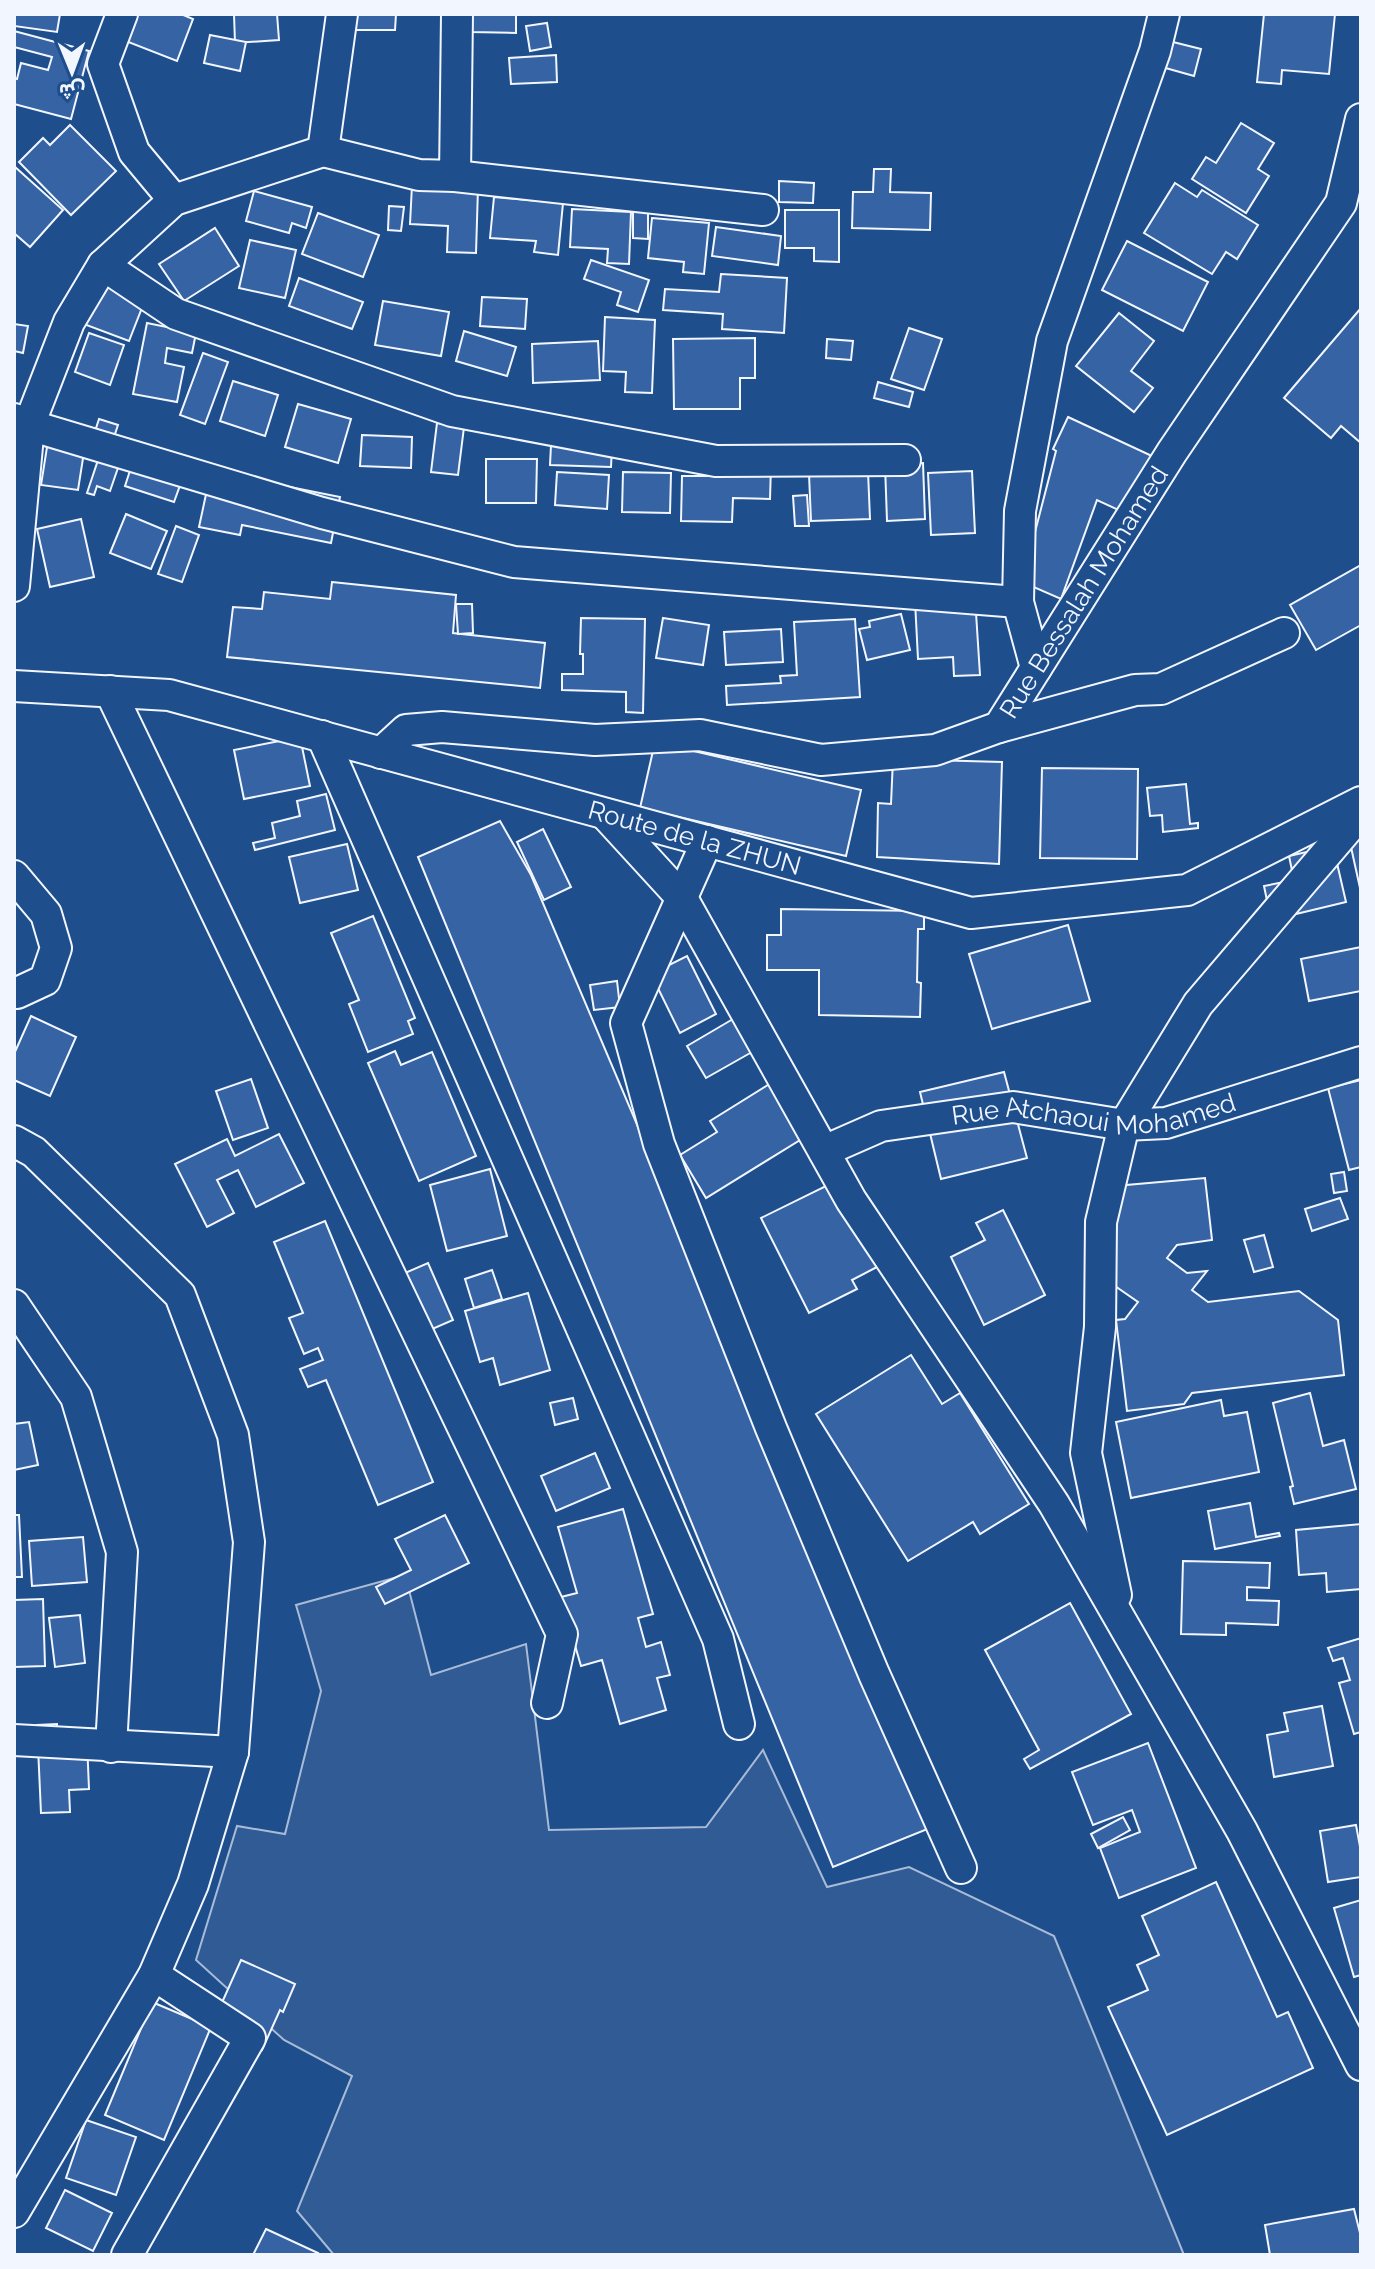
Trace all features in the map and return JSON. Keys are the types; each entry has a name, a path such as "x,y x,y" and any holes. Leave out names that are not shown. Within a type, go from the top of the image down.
{"street":[{"path":"122,14 103,64 134,152 174,200"},
{"path":"323,151 342,14"},
{"path":"455,176 457,14"},
{"path":"1036,668 1018,602 1020,511 1052,341 1155,51 1164,14"},
{"name":"Rue Bessalah Mohamed","path":"381,753 406,730 442,727 595,740 700,735 821,760 935,750 999,727 1172,452 1341,203 1359,133"},
{"path":"14,586 21,422 69,322 103,265 174,200 323,151 419,175 455,176 763,210"},
{"path":"103,265 176,314 452,411 716,461 905,460"},
{"path":"21,422 322,513 514,562 1018,602"},
{"path":"999,727 1135,690 1161,689 1284,633"},
{"name":"Route de la ZHUN","path":"14,686 169,695 971,913 1187,890 1361,802"},
{"path":"110,691 562,1634 547,1703"},
{"path":"322,736 718,1639 739,1724"},
{"path":"1121,1620 1086,1453 1100,1327 1101,1222 1124,1125 1198,1004 1361,813"},
{"path":"605,814 682,898 851,1200 1054,1504 1242,1831 1361,2065"},
{"path":"707,841 626,1023 659,1144 771,1428 856,1631 961,1868"},
{"path":"14,876 46,914 56,948 45,980 14,992"},
{"name":"Rue Atchaoui Mohamed","path":"824,1151 881,1126 1013,1107 1124,1125 1166,1123 1361,1062"},
{"path":"14,1141 34,1152 180,1295 233,1435 249,1542 244,1642 233,1752 193,1884 154,1975 14,2212"},
{"path":"14,1305 76,1397 122,1552 111,1747"},
{"path":"14,1740 233,1752"},
{"path":"127,2255 250,2038 154,1975"}],"shaded area":[{"path":"405,1575 431,1675 526,1644 549,1830 706,1827 763,1750 827,1887 909,1867 1054,1936 1184,2255 334,2255 297,2211 352,2076 284,2040 196,1960 237,1826 285,1834 321,1691 296,1605"}],"building":[{"path":"14,14 60,14 57,32 14,26"},
{"path":"128,14 181,14 193,19 177,61 118,38"},
{"path":"234,14 277,14 279,40 235,43"},
{"path":"349,14 396,14 395,30 349,30"},
{"path":"471,14 516,14 516,33 471,32"},
{"path":"1264,14 1335,14 1329,74 1282,70 1281,84 1257,82"},
{"path":"547,23 551,47 530,51 526,26"},
{"path":"14,31 89,51 71,119 14,104 14,78 17,79 21,63 48,70 52,57 14,47"},
{"path":"210,35 246,42 240,71 204,63"},
{"path":"1169,41 1201,49 1194,76 1162,67"},
{"path":"556,55 557,82 511,84 509,58"},
{"path":"1241,123 1274,143 1258,169 1269,176 1246,213 1192,179 1206,157 1216,163"},
{"path":"70,125 116,171 71,215 19,162 43,138 50,145"},
{"path":"14,166 63,210 30,247 14,233"},
{"path":"874,169 891,169 890,192 931,193 930,230 852,228 853,192 873,192"},
{"path":"779,181 814,183 813,203 779,202"},
{"path":"1175,183 1197,197 1202,190 1258,225 1237,259 1226,252 1212,274 1144,233"},
{"path":"412,185 478,188 476,253 447,252 448,226 410,224"},
{"path":"254,191 312,207 306,228 292,223 289,233 246,221"},
{"path":"494,197 563,203 558,255 534,252 536,241 490,238"},
{"path":"389,206 404,207 401,231 388,230"},
{"path":"572,209 631,212 629,264 607,263 608,249 570,247"},
{"path":"785,210 839,210 839,262 814,261 814,248 785,248"},
{"path":"633,212 648,212 648,239 633,238"},
{"path":"318,213 379,235 363,277 302,254"},
{"path":"652,218 709,223 704,274 683,272 684,262 648,258"},
{"path":"716,227 781,236 778,265 712,256"},
{"path":"215,228 239,266 184,301 159,264"},
{"path":"250,240 296,250 285,298 239,288"},
{"path":"1127,241 1208,282 1183,331 1102,290"},
{"path":"591,260 649,280 638,312 617,305 621,292 584,279"},
{"path":"721,274 787,278 784,333 722,329 723,314 663,310 665,289 719,292"},
{"path":"299,278 363,302 352,329 289,306"},
{"path":"97,282 145,300 129,341 81,323"},
{"path":"482,297 527,299 525,329 480,326"},
{"path":"383,301 449,312 441,356 375,345"},
{"path":"1361,308 1361,443 1341,426 1331,438 1284,398"},
{"path":"1119,313 1154,341 1131,371 1153,388 1134,412 1076,366"},
{"path":"605,317 655,320 652,393 625,392 626,372 603,371"},
{"path":"147,323 196,333 192,353 167,348 165,363 184,367 177,402 133,394"},
{"path":"14,324 28,326 23,353 14,351"},
{"path":"909,328 942,339 924,390 891,379"},
{"path":"464,331 516,347 507,376 456,361"},
{"path":"89,333 124,345 110,385 75,372"},
{"path":"755,338 755,378 740,378 740,409 674,409 673,339"},
{"path":"827,339 853,341 851,360 826,358"},
{"path":"598,341 600,380 533,383 532,344"},
{"path":"203,353 228,362 205,424 180,415"},
{"path":"233,381 278,395 265,436 220,421"},
{"path":"878,382 913,392 909,407 874,398"},
{"path":"298,404 351,419 338,463 285,447"},
{"path":"1068,417 1152,456 1125,513 1097,500 1061,599 1022,582 1056,451 1053,449"},
{"path":"99,419 118,425 106,461 119,465 110,491 97,486 94,495 87,493 98,460 87,456"},
{"path":"437,423 464,427 458,475 431,472"},
{"path":"50,428 87,433 78,490 41,485"},
{"path":"362,435 412,437 411,468 360,466"},
{"path":"551,445 612,447 611,467 550,465"},
{"path":"137,449 187,466 174,502 125,486"},
{"path":"486,459 537,459 536,503 486,503"},
{"path":"923,463 925,519 887,521 885,465"},
{"path":"730,464 771,465 770,499 733,498 732,522 681,521 682,476 730,476"},
{"path":"211,471 340,497 331,543 242,525 240,535 199,527"},
{"path":"868,471 870,519 811,521 809,474"},
{"path":"972,471 975,533 931,535 928,473"},
{"path":"557,472 609,475 607,509 555,505"},
{"path":"623,472 671,473 670,513 622,512"},
{"path":"807,495 809,526 795,526 793,496"},
{"path":"126,514 167,531 151,569 110,553"},
{"path":"81,519 94,577 50,587 37,529"},
{"path":"176,526 199,535 182,582 158,574"},
{"path":"1361,565 1361,625 1316,650 1290,605"},
{"path":"332,582 456,595 453,633 545,643 540,688 227,657 233,607 262,609 264,592 330,599"},
{"path":"975,597 980,675 954,676 953,657 918,659 915,601"},
{"path":"456,604 472,604 473,633 458,634"},
{"path":"901,614 910,650 867,660 859,629 870,627 869,621"},
{"path":"581,618 645,619 643,713 626,712 626,692 562,690 562,674 583,674"},
{"path":"663,618 709,625 703,665 656,658"},
{"path":"855,619 860,697 727,705 726,686 781,683 780,676 797,675 794,622"},
{"path":"781,629 783,662 726,665 724,632"},
{"path":"300,737 310,786 244,799 234,750"},
{"path":"655,742 861,790 846,856 640,808"},
{"path":"893,759 1002,762 999,864 877,857 878,803 891,804"},
{"path":"1042,768 1138,769 1137,859 1040,858"},
{"path":"1186,784 1190,824 1198,823 1198,828 1163,832 1162,815 1150,816 1147,788"},
{"path":"326,794 335,830 255,850 253,843 275,838 272,823 300,816 297,801"},
{"path":"500,821 531,875 935,1826 833,1867 418,857"},
{"path":"1361,826 1361,888 1360,888 1347,829"},
{"path":"543,829 571,887 544,900 517,842"},
{"path":"347,844 358,890 300,903 289,857"},
{"path":"1333,846 1346,902 1271,920 1264,886 1294,880 1289,856"},
{"path":"781,909 924,911 924,929 918,929 920,1017 819,1015 819,970 767,970 767,935 781,935"},
{"path":"373,916 415,1018 408,1021 413,1034 368,1052 349,1004 359,1000 331,933"},
{"path":"1068,925 1090,1001 992,1029 969,954"},
{"path":"1361,947 1361,991 1309,1001 1301,959"},
{"path":"687,956 716,1014 680,1033 651,974"},
{"path":"617,981 620,1007 594,1010 590,985"},
{"path":"31,1016 76,1037 50,1096 14,1080 14,1054"},
{"path":"733,1019 752,1052 706,1078 687,1046"},
{"path":"395,1051 401,1065 432,1052 476,1156 419,1181 368,1063"},
{"path":"1004,1072 1027,1158 941,1179 920,1092"},
{"path":"251,1079 268,1128 233,1140 216,1091"},
{"path":"1361,1080 1361,1167 1349,1170 1328,1088"},
{"path":"771,1083 805,1137 706,1198 680,1155 717,1132 710,1121"},
{"path":"279,1134 304,1183 256,1207 238,1170 217,1180 234,1213 207,1227 175,1164 227,1139 235,1156"},
{"path":"490,1169 507,1236 447,1251 430,1185"},
{"path":"1344,1172 1347,1191 1334,1193 1331,1174"},
{"path":"1205,1178 1212,1240 1177,1245 1167,1258 1187,1273 1207,1271 1192,1290 1208,1302 1299,1291 1338,1320 1344,1375 1192,1393 1184,1404 1127,1411 1116,1320 1125,1319 1138,1302 1115,1286 1104,1187"},
{"path":"834,1182 877,1267 852,1280 857,1289 809,1313 761,1218"},
{"path":"1340,1198 1348,1219 1312,1231 1305,1209"},
{"path":"1003,1210 1045,1295 984,1325 951,1257 985,1240 976,1223"},
{"path":"325,1221 433,1482 378,1505 326,1380 308,1387 300,1369 323,1360 318,1348 304,1354 289,1318 303,1313 274,1242"},
{"path":"1264,1235 1273,1267 1254,1272 1244,1240"},
{"path":"428,1263 453,1320 414,1337 389,1280"},
{"path":"492,1270 502,1299 474,1308 465,1279"},
{"path":"528,1293 550,1370 500,1385 493,1358 480,1362 465,1311"},
{"path":"911,1355 942,1404 960,1393 1029,1504 980,1534 973,1522 908,1561 816,1414"},
{"path":"1310,1393 1323,1446 1344,1440 1356,1489 1294,1504 1290,1487 1293,1486 1273,1403"},
{"path":"573,1398 578,1419 555,1425 550,1403"},
{"path":"1221,1400 1224,1416 1247,1412 1259,1472 1131,1498 1116,1422"},
{"path":"29,1422 38,1465 14,1470 14,1424"},
{"path":"595,1453 610,1488 556,1511 541,1476"},
{"path":"1250,1503 1256,1537 1279,1533 1280,1536 1215,1549 1208,1511"},
{"path":"623,1509 653,1614 638,1618 646,1647 661,1642 670,1675 657,1678 666,1710 620,1724 602,1660 581,1666 561,1597 577,1593 558,1527"},
{"path":"14,1515 19,1515 22,1577 14,1577"},
{"path":"445,1515 469,1563 385,1604 376,1587 411,1570 395,1539"},
{"path":"1361,1524 1361,1589 1327,1592 1326,1573 1299,1575 1296,1530"},
{"path":"83,1537 87,1582 32,1586 29,1541"},
{"path":"1183,1561 1270,1563 1269,1588 1247,1587 1247,1600 1279,1601 1278,1625 1226,1623 1226,1635 1181,1634"},
{"path":"43,1599 45,1666 14,1667 14,1600"},
{"path":"1070,1603 1131,1714 1030,1769 1024,1759 1039,1750 985,1650"},
{"path":"80,1615 85,1663 55,1667 49,1618"},
{"path":"1361,1638 1361,1732 1354,1734 1339,1683 1350,1680 1343,1658 1333,1661 1328,1648"},
{"path":"1322,1706 1333,1766 1274,1777 1267,1735 1288,1731 1284,1713"},
{"path":"57,1724 57,1742 87,1741 89,1789 69,1790 70,1812 41,1813 37,1725"},
{"path":"1148,1743 1196,1868 1119,1898 1100,1848 1140,1832 1132,1810 1093,1825 1072,1772"},
{"path":"1123,1817 1130,1830 1098,1848 1091,1834"},
{"path":"1356,1825 1361,1877 1328,1882 1320,1831"},
{"path":"1216,1882 1277,2017 1288,2012 1313,2068 1167,2135 1108,2007 1148,1990 1137,1965 1159,1955 1142,1916"},
{"path":"1361,1900 1361,1975 1354,1977 1334,1908"},
{"path":"241,1960 295,1984 262,2050 211,2027"},
{"path":"152,2002 211,2027 164,2140 105,2115"},
{"path":"86,2120 136,2137 116,2195 66,2178"},
{"path":"65,2190 112,2213 93,2251 46,2228"},
{"path":"1354,2209 1361,2237 1361,2255 1270,2255 1265,2225"},
{"path":"266,2229 318,2253 253,2255"}]}
